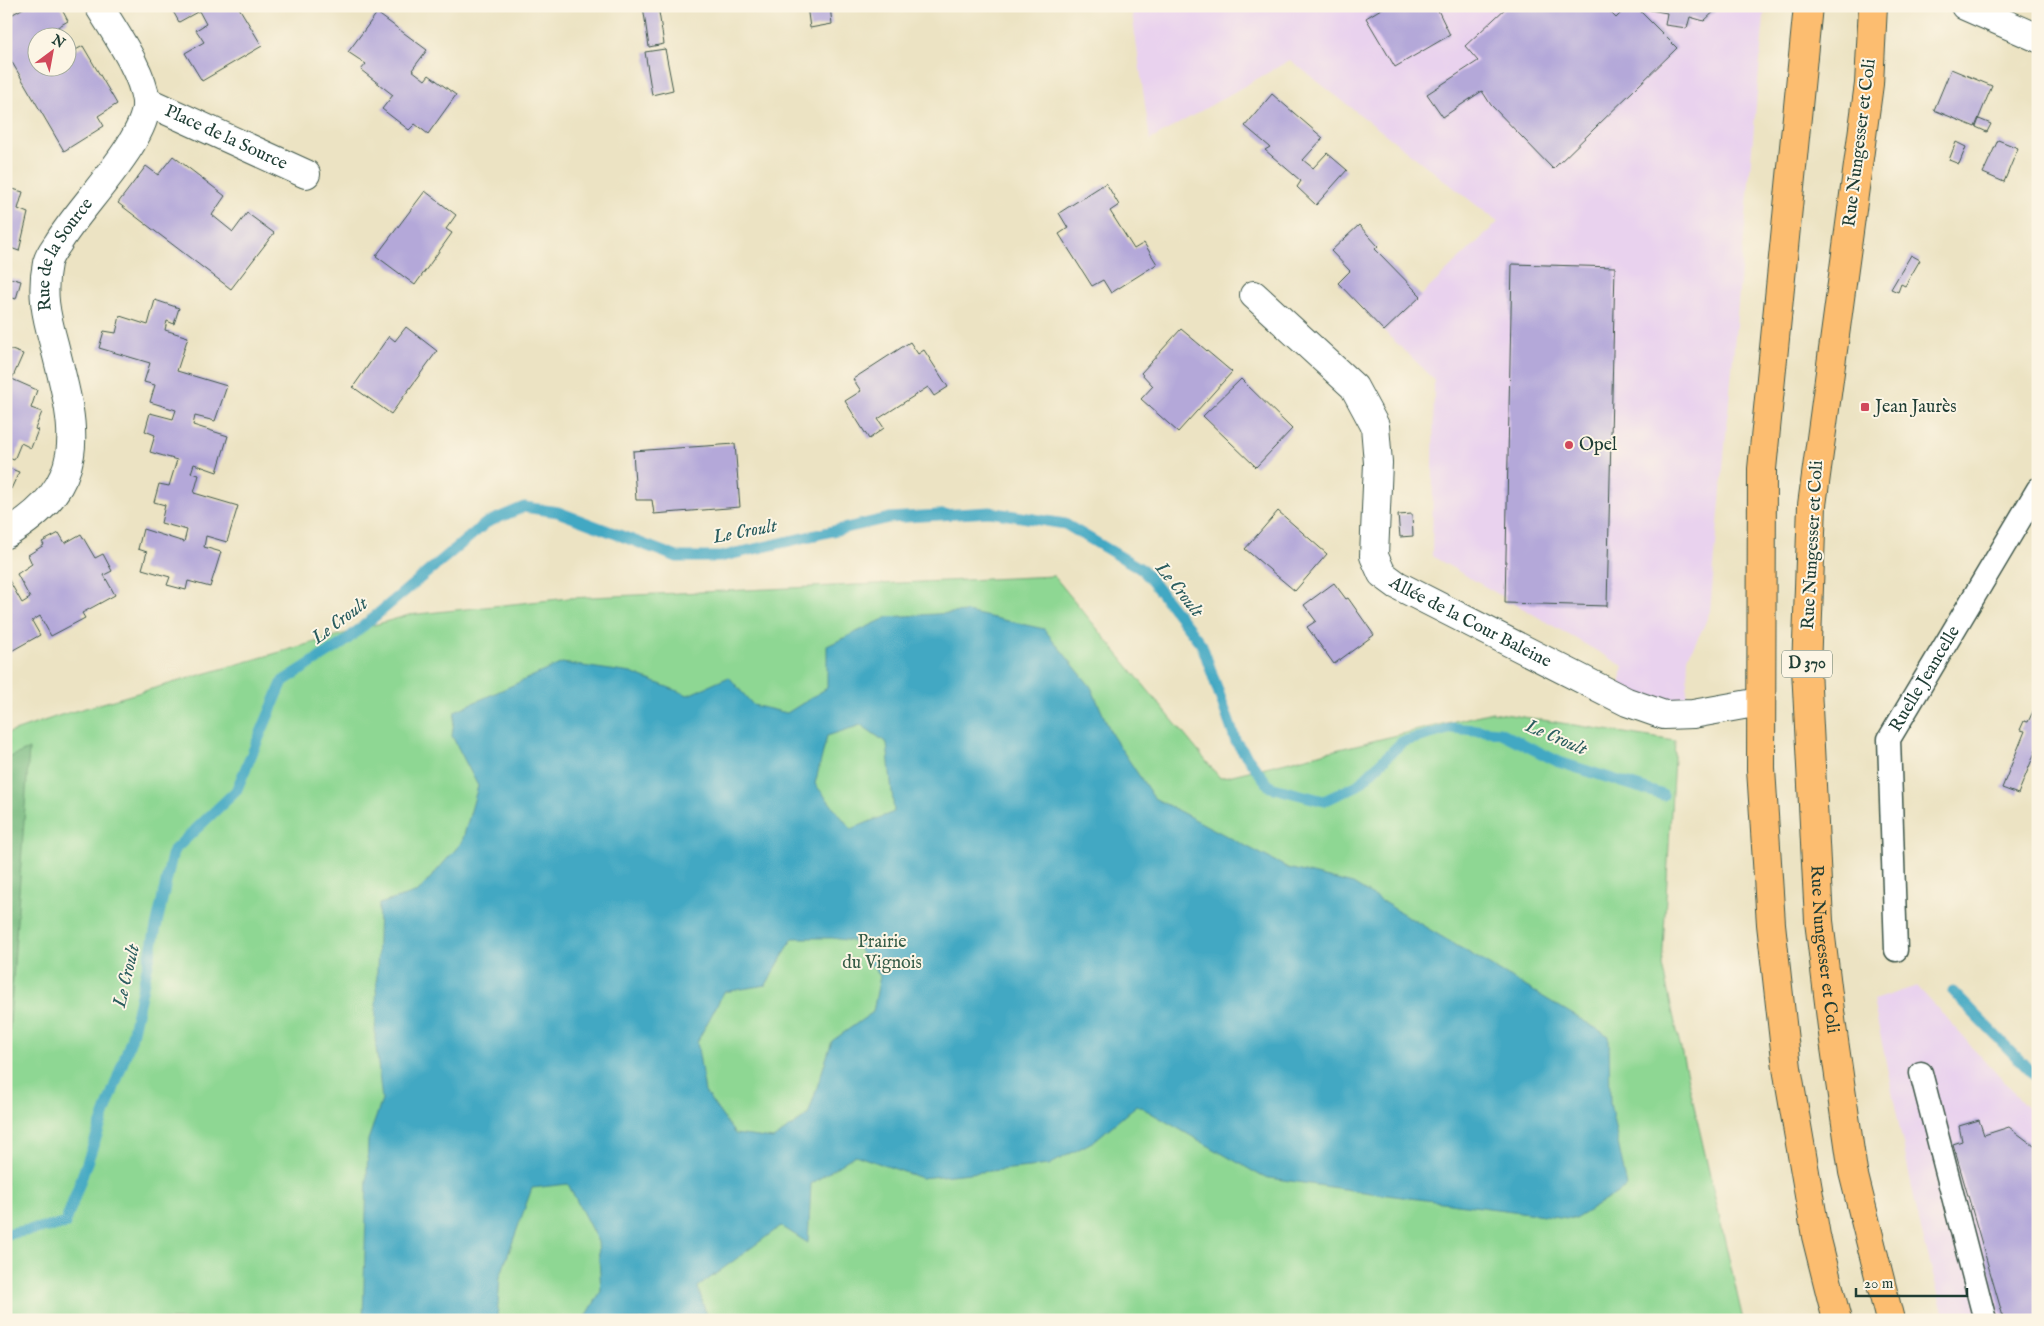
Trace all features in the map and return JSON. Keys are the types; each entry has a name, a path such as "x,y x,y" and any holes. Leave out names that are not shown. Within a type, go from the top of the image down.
{"main road":[{"name":"D 370","path":"1808,6 1762,469 1761,769 1771,924 1787,1068 1816,1236 1837,1320"},
{"name":"Rue Nungesser et Coli","path":"1873,6 1869,84 1812,505 1806,669 1819,921 1832,1028 1854,1172 1890,1320"}],"street":[{"name":"Rue de la Source","path":"6,534 28,521 50,501 65,475 73,439 69,404 47,316 43,285 48,260 63,234 135,140 144,120 146,101 138,76 99,6"},
{"path":"1965,6 2038,38"},
{"name":"Place de la Source","path":"146,101 306,174"},
{"name":"Allée de la Cour Baleine","path":"1254,295 1354,387 1375,426 1378,463 1374,556 1382,574 1397,585 1627,702 1664,715 1693,714 1760,702"}],"lane":[{"name":"Ruelle Jeancelle","path":"1896,950 1889,739 2038,489"},
{"path":"1920,1073 1985,1320"}],"shaded area":[{"path":"1131,6 1765,6 1710,611 1688,657 1686,712 1617,710 1623,666 1432,556 1434,379 1384,331 1498,222 1290,60 1150,140"},
{"path":"1917,986 2038,1119 2038,1320 1945,1320 1919,1221 1873,1000"}],"green space":[{"name":"Prairie du Vignois","path":"1054,576 1220,778 1492,712 1675,741 1662,966 1743,1320 6,1320 6,734 61,715 409,615 569,598"},
{"path":"29,749 6,1079 6,759"}],"water":[{"path":"967,612 1044,629 1091,687 1112,735 1154,798 1288,868 1353,884 1609,1036 1610,1103 1627,1187 1575,1219 1263,1177 1137,1105 1094,1141 1049,1165 921,1178 855,1155 811,1184 808,1243 781,1226 698,1287 708,1320 584,1320 601,1291 598,1242 568,1184 532,1188 500,1277 497,1320 363,1320 368,1140 382,1100 375,1038 379,904 418,892 462,842 478,786 452,736 455,711 562,663 631,673 688,695 729,677 753,705 787,713 827,688 827,646 888,617","holes":["861,725 887,743 894,812 851,829 815,784 827,736","793,938 832,938 852,941 880,976 873,1012 832,1041 808,1115 773,1139 735,1134 705,1092 697,1042 724,992 766,985"]}],"building":[{"path":"27,6 60,6 68,21 56,28 28,28 28,78 78,78 78,49 83,46 117,104 98,116 104,126 64,151 6,52 6,18"},
{"path":"170,6 238,6 262,46 202,81 185,53 204,42 196,30 206,24 199,11 179,22"},
{"path":"643,6 658,6 664,44 649,47"},
{"path":"807,6 830,6 832,24 810,28"},
{"path":"1386,6 1436,6 1450,35 1395,67 1366,18"},
{"path":"1508,6 1604,6 1616,18 1628,6 1635,6 1677,48 1553,169 1491,105 1482,91 1443,117 1427,94 1478,61 1465,46"},
{"path":"1651,6 1720,6 1704,21 1690,17 1687,28 1665,25 1667,13 1650,10"},
{"path":"377,13 427,50 412,70 425,80 429,75 456,95 428,134 415,124 409,130 382,109 393,95 361,70 366,64 348,52"},
{"path":"665,49 673,90 652,95 645,52"},
{"path":"1951,69 1992,86 1975,127 1934,110"},
{"path":"1272,94 1323,138 1303,160 1313,168 1327,153 1347,170 1316,205 1297,187 1301,181 1265,150 1270,147 1245,126"},
{"path":"1979,119 1991,124 1987,132 1976,127"},
{"path":"1998,140 2018,148 2004,182 1983,173"},
{"path":"1956,142 1966,147 1959,164 1949,160"},
{"path":"173,156 225,196 212,215 233,232 247,213 274,233 231,289 118,203 146,166 158,175"},
{"path":"1106,183 1119,205 1110,211 1134,249 1144,243 1157,264 1111,293 1103,280 1092,286 1059,234 1068,228 1059,213"},
{"path":"6,187 23,192 18,209 28,213 19,251 8,247 7,252"},
{"path":"425,191 456,215 446,229 452,233 415,285 376,256"},
{"path":"1359,225 1378,246 1375,249 1421,296 1384,331 1338,283 1350,271 1331,251"},
{"path":"1911,255 1920,260 1905,286 1901,284 1898,292 1891,289"},
{"path":"1512,264 1615,267 1607,606 1505,603"},
{"path":"6,277 21,281 16,299 6,296"},
{"path":"155,300 179,308 174,324 167,321 165,330 188,337 177,371 227,386 215,421 195,416 193,425 228,436 217,472 194,464 191,473 199,475 194,493 238,506 227,542 206,536 204,547 221,552 210,587 188,581 186,590 167,585 170,577 142,569 147,552 138,549 143,529 184,542 187,530 161,523 165,505 154,502 159,484 169,486 177,460 150,452 155,435 145,431 150,413 173,419 176,410 150,402 155,385 144,382 150,363 99,348 104,331 116,333 120,316 148,325"},
{"path":"406,327 437,351 391,414 353,387 389,336 395,341"},
{"path":"1181,329 1232,372 1178,432 1141,399 1153,386 1141,373"},
{"path":"910,342 918,354 924,350 948,387 934,396 928,387 878,419 884,428 869,439 845,401 861,391 853,379"},
{"path":"6,348 23,354 12,379 37,390 31,408 42,412 35,429 38,430 31,448 21,443 14,460 6,457"},
{"path":"1241,379 1292,429 1256,467 1203,416"},
{"path":"735,444 740,507 654,514 652,500 636,500 633,451"},
{"path":"6,467 19,472 11,489 6,487"},
{"path":"1278,511 1327,554 1295,591 1245,549"},
{"path":"1412,514 1413,536 1400,537 1398,515"},
{"path":"59,533 65,543 81,534 95,558 103,554 112,571 104,575 115,595 82,613 85,618 51,636 40,616 32,621 40,635 6,654 6,575 22,603 30,598 17,574 32,564 28,555 44,545 42,542"},
{"path":"1334,583 1346,599 1348,598 1374,635 1334,664 1307,627 1316,621 1304,605"},
{"path":"2038,701 2038,745 2018,794 2002,788 2025,731 2020,730 2024,721 2028,722"},
{"path":"1979,1120 1984,1135 2009,1127 2038,1149 2038,1320 2004,1320 1953,1144 1962,1141 1959,1126"}],"waterway":[{"name":"Le Croult","path":"6,1234 65,1224 131,1040 173,851 236,791 283,681 343,643 486,523 524,507 558,512 677,557 720,557 889,518 990,512 1065,524 1143,570 1202,645 1236,742 1270,787 1324,801 1358,785 1402,742 1452,728 1499,732 1559,762 1663,795"},
{"name":"Le Croult","path":"1953,992 2038,1079"}],"place":[{"name":"Jean Jaurès","path":"1865,407"},
{"name":"Opel","path":"1569,445"}]}
